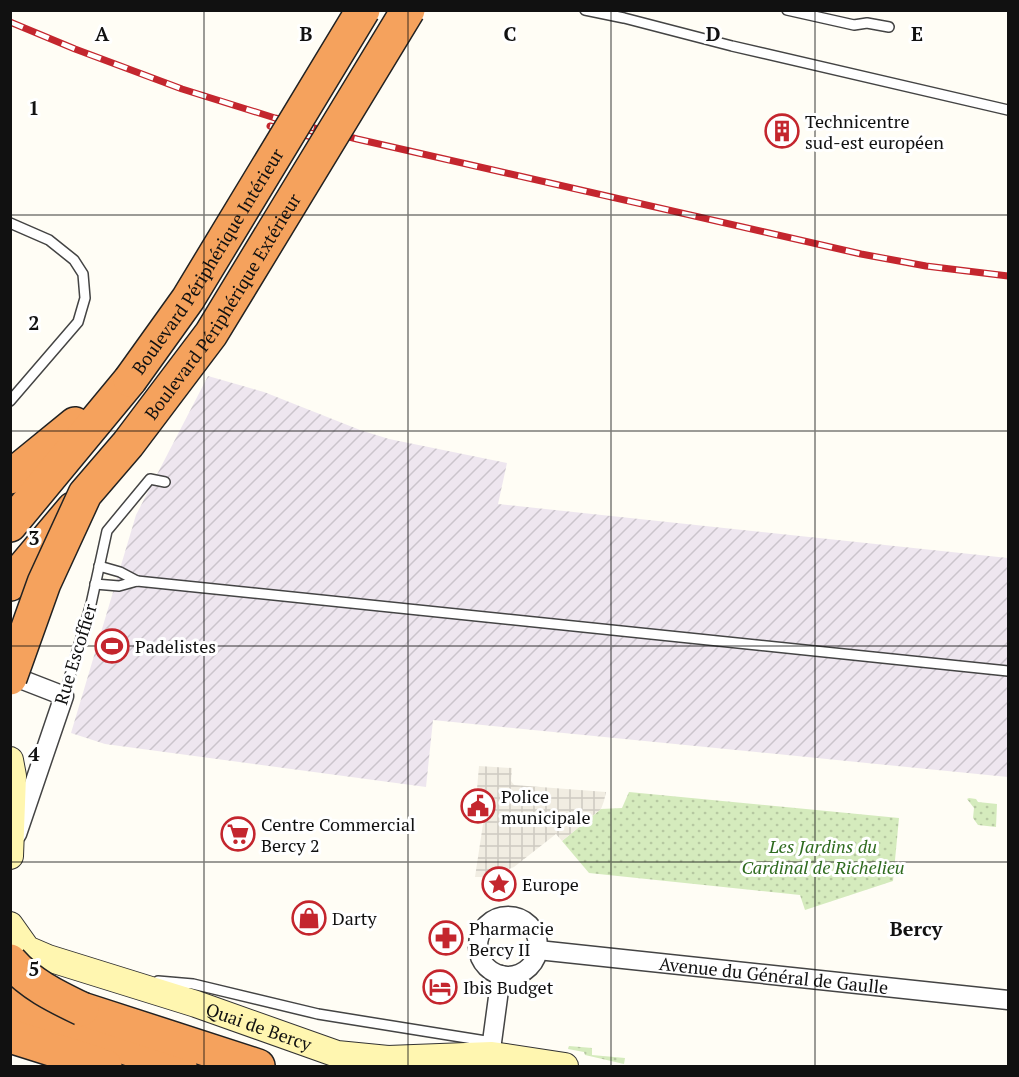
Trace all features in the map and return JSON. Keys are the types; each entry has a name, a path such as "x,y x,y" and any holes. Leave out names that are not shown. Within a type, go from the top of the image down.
{"highway":[{"name":"Boulevard Périphérique Intérieur","path":"10,525 130,380 188,298 363,10"},
{"name":"Boulevard Périphérique Extérieur","path":"10,584 142,425 211,334 408,10"},
{"path":"10,477 130,380"},
{"path":"10,677 44,584 85,494"},
{"path":"12,939 32,982 54,996 82,1009 258,1066"},
{"path":"10,1004 46,1021 180,1066"},
{"path":"10,1036 105,1066"},
{"path":"10,1060 30,1066"}],"main road":[{"path":"10,760 13,776 11,854"},
{"name":"Quai de Bercy","path":"12,939 27,949 48,958 196,1004 337,1054 388,1059 491,1054 565,1066"},
{"name":"Quai de Bercy","path":"10,971 32,972 89,986 330,1066"}],"street":[{"path":"10,677 64,696"},
{"name":"Rue Escoffier","path":"11,854 64,696"},
{"path":"507,916 524,920 533,929 538,950 534,961 527,969 518,974 501,975 487,967 479,955 478,946 483,928 492,920 507,916"},
{"name":"Avenue du Général de Gaulle","path":"538,950 1008,1000"},
{"path":"491,1054 501,975"}],"lane":[{"path":"585,10 1008,110"},
{"path":"787,10 854,25 867,23 889,27"},
{"path":"10,223 49,240 74,260 83,274 85,298 78,322 10,401"},
{"name":"Rue Escoffier","path":"64,696 107,531 150,479 165,482"},
{"path":"99,566 120,572 137,581"},
{"path":"95,584 118,586 137,581 1008,671"},
{"path":"113,978 192,984 491,1054"}],"shaded area":[{"path":"208,376 264,392 389,439 507,463 498,504 1008,558 1008,777 433,720 426,787 105,744 71,733 136,515"},
{"path":"479,766 512,768 511,781 514,785 606,792 604,801 601,809 562,841 556,834 514,867 491,877 475,877 488,791 477,789"}],"green space":[{"name":"Les Jardins du Cardinal de Richelieu","path":"629,792 899,818 893,881 805,910 800,895 589,873 562,841 601,809 622,808"},
{"path":"967,799 976,799 978,802 997,804 996,827 978,825 973,818 974,808"},
{"path":"569,1046 592,1048 592,1055 625,1058 624,1064 585,1055 584,1052 568,1049"}],"railway":[{"path":"10,22 182,89 275,118 357,139 861,254 926,266 1008,276"},
{"path":"270,126 316,138"}],"place":[{"name":"Technicentre sud-est européen","path":"782,131"},
{"name":"Padelistes","path":"112,646"},
{"name":"Police municipale","path":"478,806"},
{"name":"Centre Commercial Bercy 2","path":"238,834"},
{"name":"Europe","path":"499,884"},
{"name":"Darty","path":"309,918"},
{"name":"Pharmacie Bercy II","path":"446,938"},
{"name":"Ibis Budget","path":"440,987"}],"district":[{"name":"Bercy","path":"916,928"}]}
